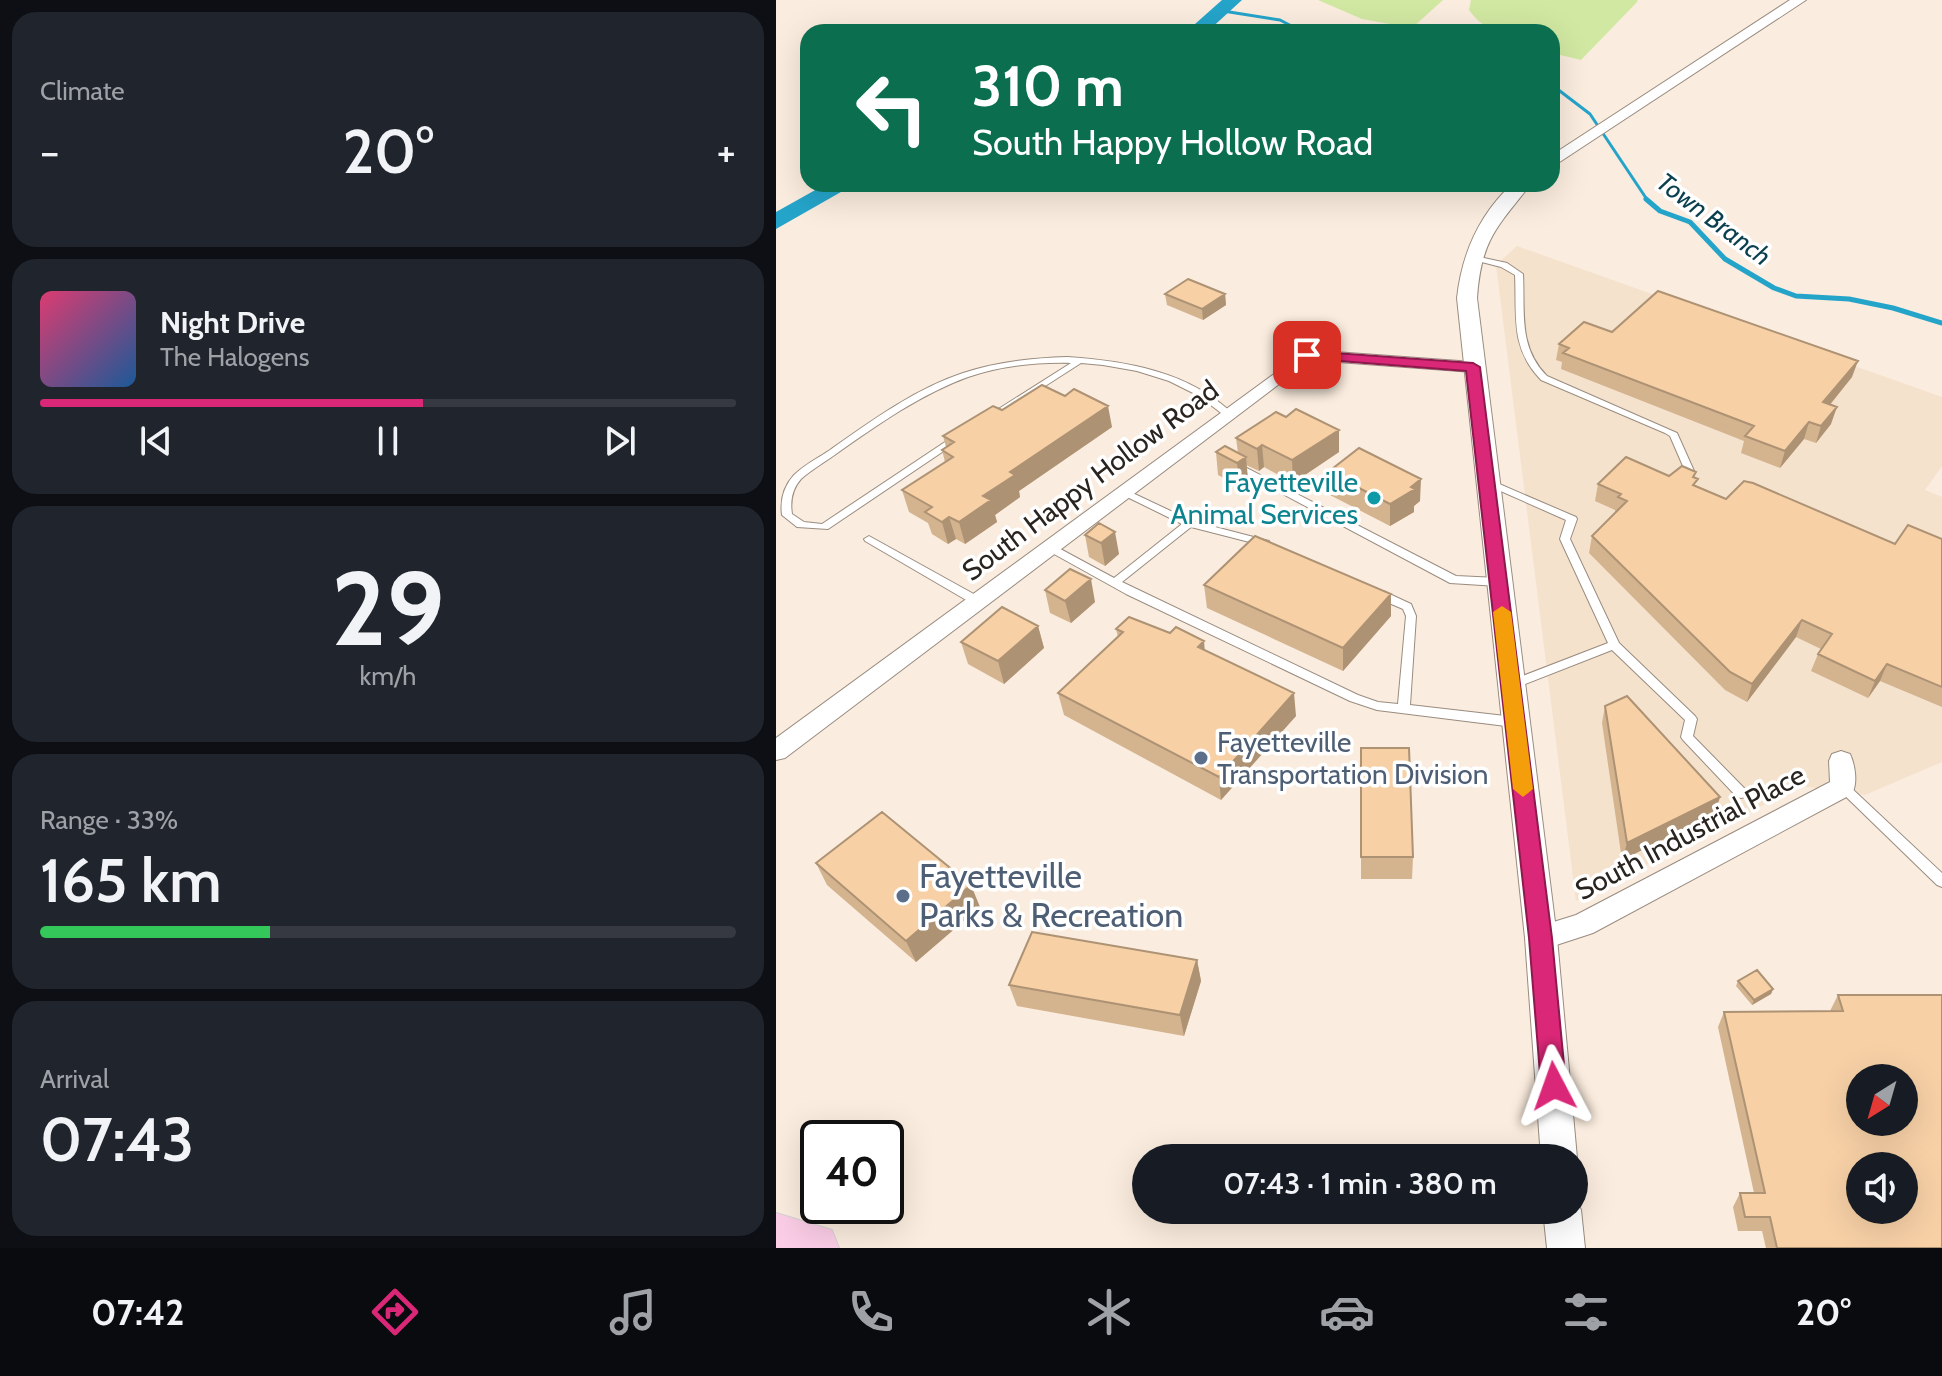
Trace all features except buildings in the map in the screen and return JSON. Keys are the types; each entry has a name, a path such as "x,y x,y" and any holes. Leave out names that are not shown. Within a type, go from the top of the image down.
{"main road":[{"path":"776,1238 814,1248"}],"street":[{"path":"1560,157 1799,0"},
{"path":"1514,192 1497,208 1473,257 1467,298 1541,938 1558,1144"},
{"name":"South Happy Hollow Road","path":"776,751 1307,355 1473,367"},
{"name":"South Industrial Place","path":"1541,938 1583,925 1842,774"}],"lane":[{"path":"1473,257 1504,265 1519,274 1520,335 1524,356 1534,370 1544,378 1668,431 1674,435 1689,471"},
{"path":"962,435 824,527 801,525 787,515 788,490 798,477 943,385 990,368 1079,361 1113,364 1157,374 1208,395 1228,414"},
{"path":"986,420 1079,361"},
{"path":"1217,456 1454,580 1498,582"},
{"path":"1487,481 1572,519 1565,539 1614,645 1691,719 1687,737 1741,793"},
{"path":"1124,492 1189,523 1252,537 1281,550"},
{"path":"1114,583 1189,523"},
{"path":"869,539 977,601"},
{"path":"1049,547 1114,583 1354,698 1377,706 1515,722"},
{"path":"1367,588 1407,607 1411,616 1404,707"},
{"path":"1510,685 1614,645"},
{"path":"1842,774 1942,881"}],"shaded area":[{"path":"1517,246 1942,397 1942,466 1925,490 1942,497 1942,762 1865,795 1801,786 1576,901 1496,265"}],"green space":[{"path":"1318,0 1443,0 1416,24 1390,24 1362,19"},
{"path":"1471,0 1638,1 1581,60 1560,55 1560,24 1483,24 1469,10"}],"waterway":[{"path":"1205,24 1233,0"},
{"name":"Town Branch","path":"1223,11 1280,20 1288,24"},
{"name":"Town Branch","path":"1560,91 1590,114 1648,200"},
{"path":"776,222 829,192"},
{"name":"Town Branch","path":"1648,200 1660,211 1690,222 1725,259 1774,288 1796,296 1849,299 1893,308 1942,323"}],"slow traffic":[{"path":"1502,612 1523,789"}],"place":[{"name":"Fayetteville Animal Services","path":"1374,498"},
{"name":"Fayetteville Transportation Division","path":"1201,758"},
{"name":"Fayetteville Parks & Recreation","path":"903,896"}],"route":[{"path":"1307,355 1473,367 1541,938 1554,1086"}]}
